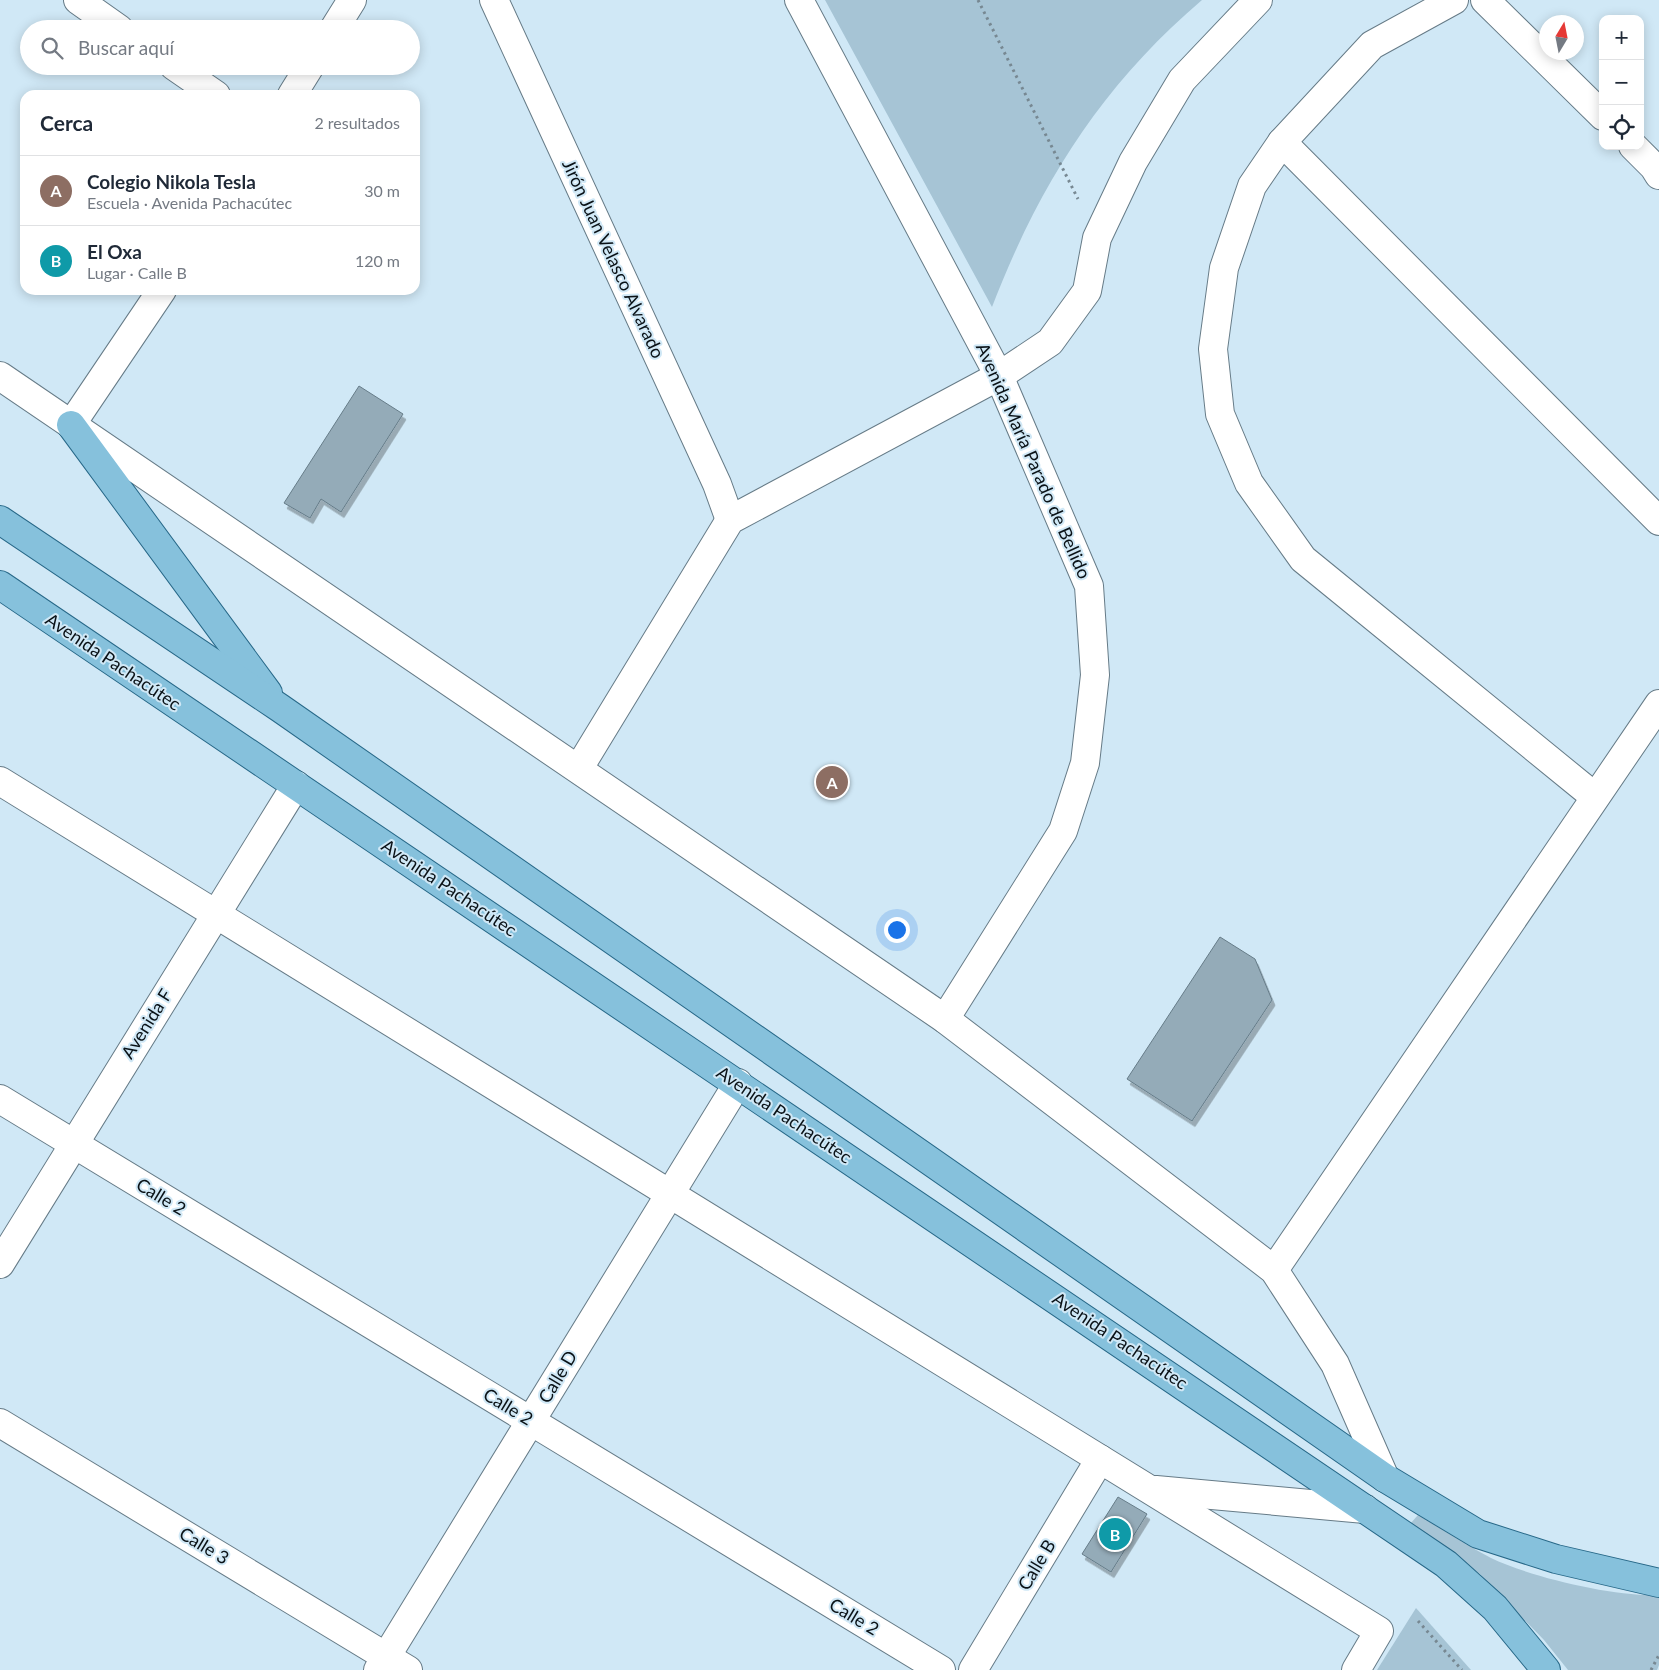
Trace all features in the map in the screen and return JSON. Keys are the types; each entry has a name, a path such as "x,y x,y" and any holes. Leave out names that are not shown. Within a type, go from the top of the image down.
{"main road":[{"path":"71,425 280,708"},
{"path":"0,520 280,708 1386,1478 1478,1534 1556,1560 1659,1583"},
{"name":"Avenida Pachacútec","path":"0,585 1446,1564 1495,1608 1546,1670"}],"street":[{"path":"78,0 107,20"},
{"path":"340,20 352,0"},
{"name":"Jirón Juan Velasco Alvarado","path":"494,0 717,484 730,520"},
{"name":"Avenida María Parado de Bellido","path":"799,0 999,376 1088,586 1095,675 1085,764 1063,831 945,1019"},
{"path":"579,768 730,520 999,376 1050,342 1086,291 1097,238 1133,162 1182,80 1258,0"},
{"path":"1454,0 1372,45 1282,142 1252,186 1227,258 1213,350 1220,414 1249,483 1303,559 1595,797"},
{"path":"1486,0 1599,112"},
{"path":"187,75 209,90"},
{"path":"295,90 304,75"},
{"path":"1282,142 1659,521"},
{"path":"1637,150 1657,170"},
{"path":"71,425 159,295"},
{"path":"0,376 579,768 945,1019 1274,1270 1335,1364 1386,1478"},
{"path":"1274,1270 1659,704"},
{"path":"0,781 1379,1631 1356,1670"},
{"name":"Avenida F","path":"0,1264 296,785"},
{"name":"Calle D","path":"391,1666 531,1421 738,1083"},
{"name":"Calle 2","path":"0,1099 941,1670"},
{"name":"Calle 3","path":"0,1423 391,1666"},
{"name":"Calle B","path":"973,1670 1100,1459"},
{"path":"1150,1490 1365,1509"}],"path":[{"path":"978,0 1097,238"},
{"path":"1418,1621 1462,1670"},
{"path":"1651,1670 1659,1655"}],"shaded area":[{"path":"825,0 1202,0 1133,67 1077,140 1052,179 1030,220 1010,262 992,307"},
{"path":"1418,1515 1491,1558 1528,1572 1550,1579 1597,1589 1620,1593 1659,1595 1659,1665 1657,1670 1568,1670 1544,1640 1480,1574 1410,1524"},
{"path":"1416,1608 1471,1670 1377,1670"}],"building":[{"path":"359,386 403,414 341,512 321,499 310,518 284,503"},
{"path":"1220,937 1255,959 1272,1000 1192,1121 1127,1079"},
{"path":"1118,1497 1147,1514 1111,1572 1082,1554"}],"place":[{"name":"Colegio Nikola Tesla","path":"832,782"},
{"name":"El Oxa","path":"1115,1534"}]}
